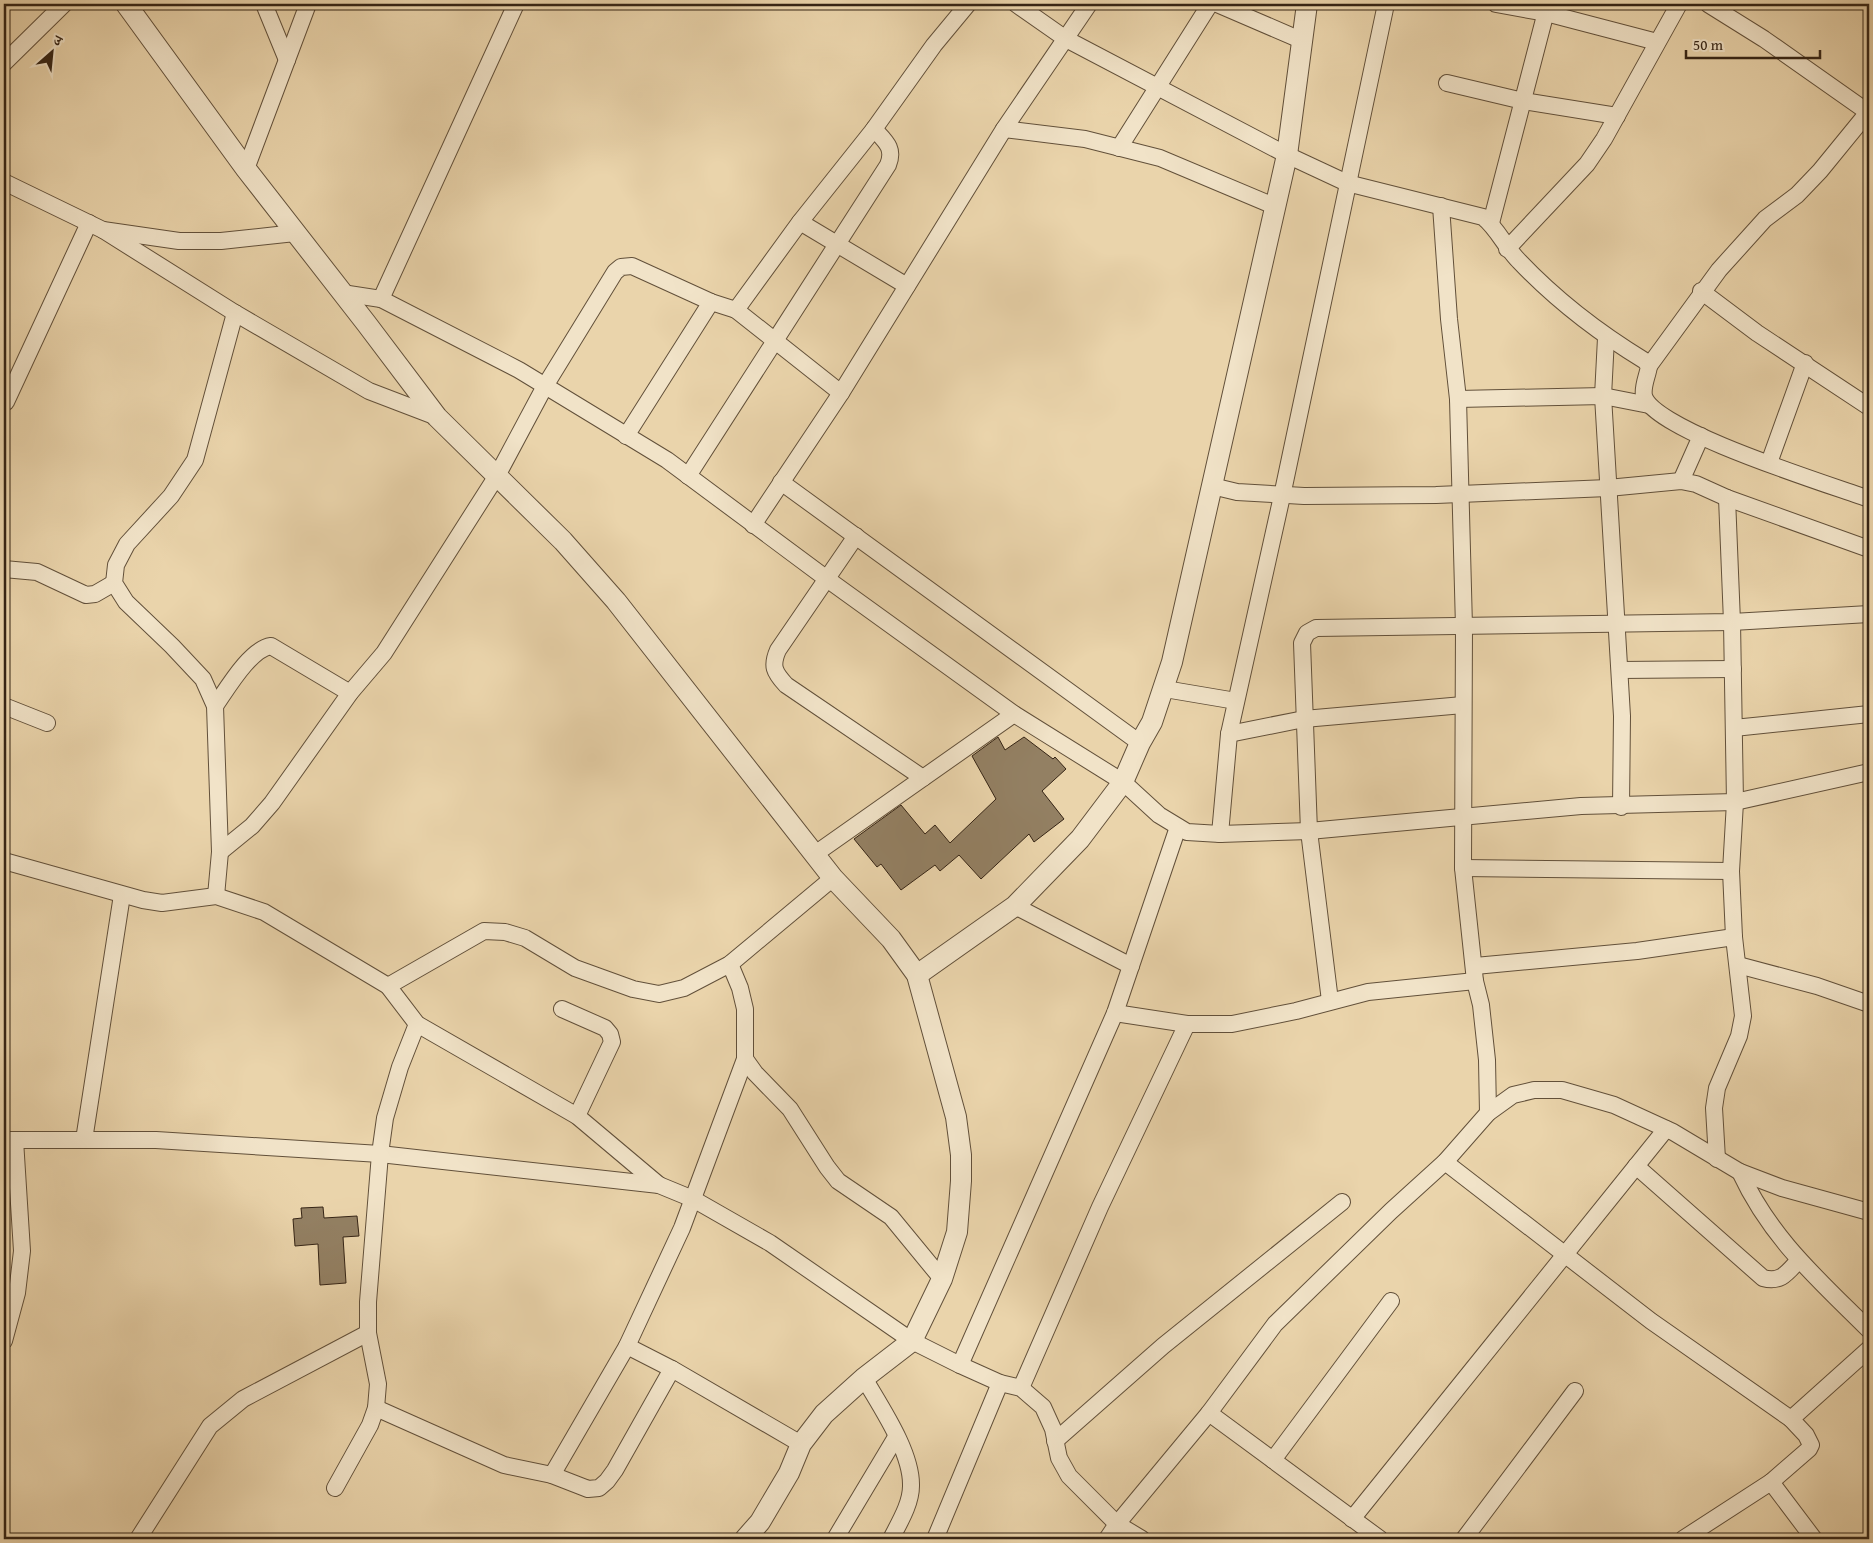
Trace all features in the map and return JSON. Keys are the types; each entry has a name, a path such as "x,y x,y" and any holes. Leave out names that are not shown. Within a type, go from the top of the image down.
{"street":[{"path":"4,64 64,4"},
{"path":"126,4 246,169 437,417 460,442 498,474 563,541 616,601 833,878 892,938 917,975 956,1117 960,1155 960,1207 957,1232 942,1279 912,1341 864,1378 824,1414 801,1444 789,1474 760,1522 745,1539"},
{"path":"264,4 287,60"},
{"path":"246,169 308,4"},
{"path":"381,299 516,4"},
{"path":"1016,4 1066,39 1287,155 1347,183 1483,216 1491,223 1507,249 1536,280 1606,338 1645,361 1649,366"},
{"path":"754,524 841,392 1004,128 1089,4"},
{"path":"1119,148 1210,4"},
{"path":"1217,4 1303,41"},
{"path":"917,975 1015,906 1080,838 1123,782 1140,743 1152,722 1165,688 1287,155 1307,4"},
{"path":"1220,834 1229,734 1282,496 1386,4"},
{"path":"1496,4 1547,8 1657,42"},
{"path":"1507,249 1587,164 1679,4"},
{"path":"1649,405 1644,390 1649,366 1702,291 1765,219 1797,195 1820,171 1869,112 1764,39 1708,4"},
{"path":"736,310 800,222 874,129 965,5"},
{"path":"1491,223 1547,8"},
{"path":"1447,84 1523,101 1616,116"},
{"path":"1004,128 1085,139 1160,158 1274,206"},
{"path":"688,476 891,157 890,146 874,129"},
{"path":"4,182 96,226 236,313 369,390 437,417"},
{"path":"1441,206 1449,319 1458,398 1464,627 1463,868 1487,1060 1488,1113"},
{"path":"800,222 836,246 907,286"},
{"path":"96,226 179,241 221,241 295,233"},
{"path":"6,402 96,226"},
{"path":"220,852 252,826 272,803 350,693 384,653 498,474 545,386 615,272 621,267 632,266 710,302 736,310 841,392"},
{"path":"1702,291 1757,333 1869,407"},
{"path":"342,293 381,299 519,370 626,436 688,476 1014,714 1123,782 1158,815 1187,832 1220,834 1309,831 1581,806 1735,802 1869,772"},
{"path":"626,436 710,302"},
{"path":"216,896 220,852 215,706 203,679 126,602 114,583 116,565 127,544 171,496 194,460 236,313"},
{"path":"1606,338 1603,396 1618,624 1622,806"},
{"path":"1769,463 1805,364"},
{"path":"1458,398 1603,396 1649,405 1676,425 1738,453 1869,499"},
{"path":"1681,481 1701,436"},
{"path":"1212,486 1237,492 1282,496 1436,495 1460,492 1608,488 1681,481 1696,484 1726,498 1869,549"},
{"path":"782,482 1140,743"},
{"path":"1717,1159 1714,1108 1717,1088 1739,1036 1743,1016 1734,937 1731,871 1735,802 1732,622 1726,498"},
{"path":"856,536 778,650 774,660 774,672 786,685 923,778"},
{"path":"4,569 37,572 86,595 95,594 114,583"},
{"path":"1330,1001 1309,831 1302,643 1307,633 1316,628 1732,622 1869,614"},
{"path":"215,706 249,660 261,647 270,646 350,693"},
{"path":"1620,670 1733,669"},
{"path":"1165,688 1236,700"},
{"path":"1229,734 1304,719 1463,705"},
{"path":"4,706 47,723"},
{"path":"815,854 1014,714"},
{"path":"1734,728 1869,714"},
{"path":"960,1365 1116,1013 1178,827"},
{"path":"4,861 122,895 162,903 216,896 264,912 388,986 417,1024 577,1116 659,1185"},
{"path":"1463,868 1731,871"},
{"path":"388,986 484,931 505,932 525,938 575,968 633,989 659,994 684,988 730,964 833,878"},
{"path":"84,1140 122,895"},
{"path":"1015,906 1131,966"},
{"path":"1116,1013 1187,1024 1232,1024 1296,1011 1368,992 1475,973 1734,937"},
{"path":"552,1475 627,1346 682,1228 744,1059 745,1009 740,988 730,964"},
{"path":"1738,965 1817,986 1869,1004"},
{"path":"562,1009 605,1028 610,1034 612,1042 577,1116"},
{"path":"335,1488 370,1425 376,1408 378,1384 368,1334 380,1154 388,1110 400,1067 417,1024"},
{"path":"1021,1388 1100,1207 1187,1024"},
{"path":"744,1059 755,1073 790,1108 838,1181 891,1217 942,1279"},
{"path":"1107,1539 1117,1524 1208,1413 1275,1324 1391,1211 1445,1162 1488,1113 1512,1096 1534,1090 1562,1090 1614,1105 1666,1129 1740,1172 1782,1188 1869,1212"},
{"path":"1352,1519 1564,1253 1666,1129"},
{"path":"4,1341 17,1293 22,1251 9,1140 156,1140 380,1154 659,1185 693,1199 770,1242 912,1341 960,1365 1000,1382 1021,1388 1043,1407 1053,1429 1058,1458 1070,1476 1117,1524 1142,1539"},
{"path":"1445,1162 1651,1321 1791,1419 1806,1435 1810,1445 1809,1449 1771,1482 1683,1539"},
{"path":"1636,1166 1763,1278 1774,1281 1784,1277 1799,1260"},
{"path":"1740,1172 1754,1202 1799,1260 1869,1330"},
{"path":"1055,1441 1163,1346 1342,1202"},
{"path":"1272,1460 1391,1301"},
{"path":"138,1539 210,1426 243,1399 368,1334"},
{"path":"627,1346 672,1369 801,1444"},
{"path":"1791,1419 1869,1349"},
{"path":"376,1408 504,1464 552,1475 588,1489 599,1488 607,1481 672,1369"},
{"path":"864,1378 896,1437 910,1469 911,1486 908,1501 891,1539"},
{"path":"935,1539 1000,1382"},
{"path":"1464,1539 1575,1391"},
{"path":"1208,1413 1380,1539"},
{"path":"834,1539 896,1437"},
{"path":"1771,1482 1814,1539"}],"building":[{"path":"998,737 1005,750 1024,737 1053,759 1055,757 1066,769 1042,791 1064,819 1034,842 1029,834 981,879 959,855 940,871 935,865 901,890 881,864 877,867 854,839 901,805 925,834 935,825 950,843 996,799 972,756"},
{"path":"323,1207 324,1218 357,1216 359,1236 343,1237 346,1283 320,1285 318,1244 295,1246 293,1219 302,1218 301,1208"}]}
